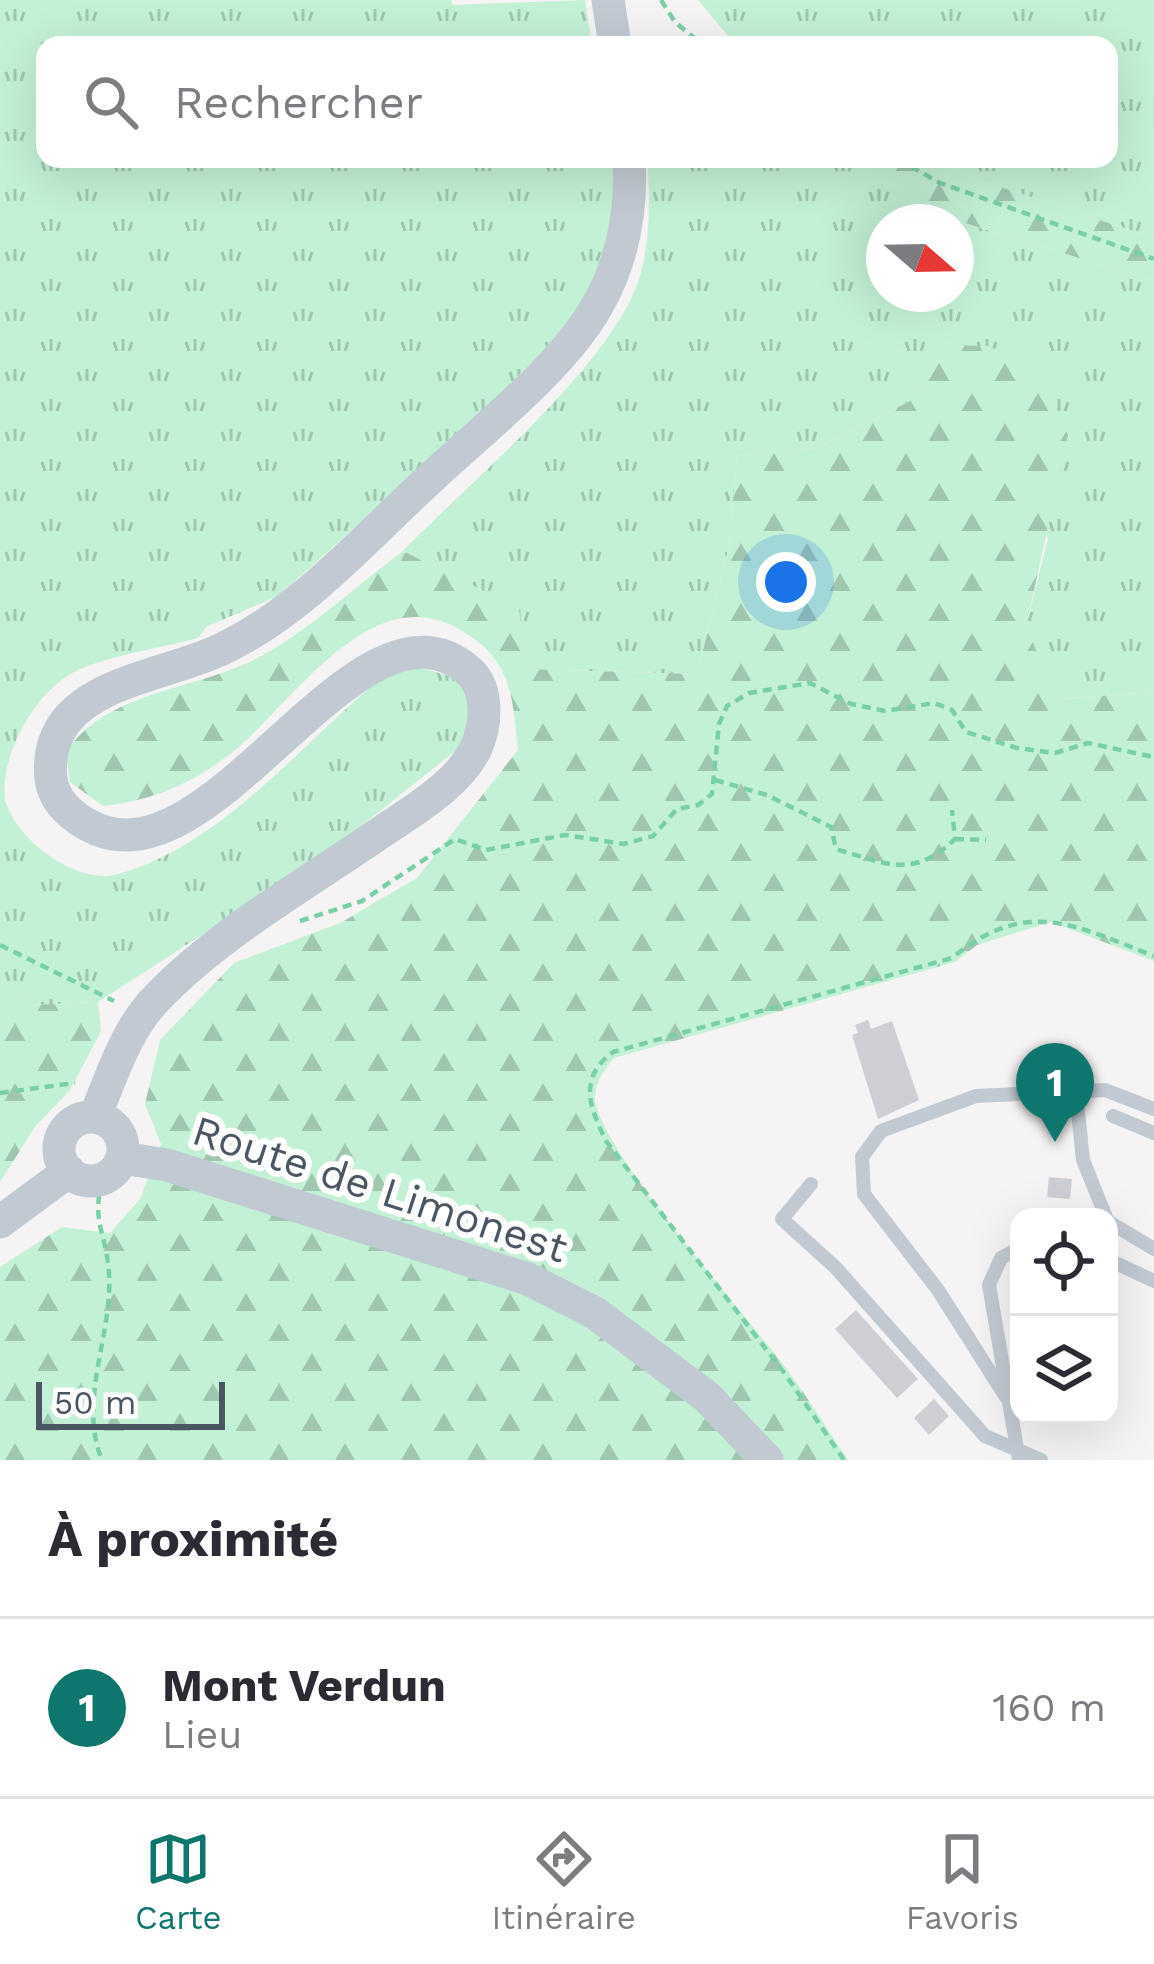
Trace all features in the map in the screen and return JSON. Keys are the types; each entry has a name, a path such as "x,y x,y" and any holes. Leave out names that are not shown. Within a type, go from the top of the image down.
{"street":[{"path":"608,0 614,36"},
{"path":"97,1170 59,1151 61,1137 69,1125 95,1116 139,1017 217,946 432,797 475,751 485,708 476,676 454,660 434,652 400,651 346,684 227,788 184,815 135,834 102,832 67,813 51,784 52,747 66,721 92,699 223,649 288,609 520,396 596,310 621,255 630,168"},
{"path":"0,1222 97,1170 119,1132 95,1116"},
{"name":"Route de Limonest","path":"97,1170 167,1165 528,1279 595,1312 707,1397 767,1460"}],"lane":[{"path":"1006,1397 938,1290 864,1194 862,1157 881,1131 976,1096 1106,1090 1154,1109"},
{"path":"1076,1092 1083,1160 1102,1208"},
{"path":"1113,1116 1154,1132"},
{"path":"811,1184 782,1219 836,1268 986,1436 1018,1454 1041,1460"},
{"path":"1118,1227 1154,1249"},
{"path":"1010,1253 1001,1258 989,1285 1018,1454"},
{"path":"1118,1264 1154,1281"}],"path":[{"path":"661,0 675,22 692,36"},
{"path":"914,168 940,183 1154,260"},
{"path":"298,922 362,901 455,839 486,850 565,835 624,844 652,836 677,809 698,806 712,794 719,724 727,706 749,693 810,683 851,704 885,711 934,703 952,710 966,732 1017,748 1055,753 1088,743 1154,758"},
{"path":"716,780 766,795 831,827 836,849 893,866 932,862 955,839 986,840"},
{"path":"952,810 955,839"},
{"path":"844,1460 785,1374 606,1141 591,1112 587,1087 595,1066 613,1052 952,958 974,939 1051,917 1154,956"},
{"path":"0,945 139,1017"},
{"path":"0,1093 110,1080"},
{"path":"97,1170 95,1222 108,1264 91,1433 102,1460"}],"green space":[{"path":"0,0 451,0 453,5 585,0 591,36 36,36 36,168 614,168 617,187 610,251 579,314 471,424 278,596 206,627 198,638 112,658 80,669 54,686 13,747 5,800 22,830 50,856 85,873 119,874 160,858 235,810 402,662 466,681 473,708 463,745 318,860 98,1002 33,1005 0,978"},
{"path":"698,0 1154,0 1154,238 943,168 1118,168 1118,36 728,36"},
{"path":"647,168 862,168 930,204 866,204 866,312 974,312 974,226 1154,281 1154,692 1057,699 1026,627 1048,538 949,345 910,401 817,448 737,456 729,547 697,674 523,669 519,609 403,551 583,370 636,289 648,234"},
{"path":"862,168 943,168 1154,238 1154,281 974,226 974,204 930,204"},
{"path":"949,345 989,346 1038,374 1068,435 1026,627 1058,699 1154,692 1154,961 1051,922 977,945 955,962 614,1058 595,1092 602,1122 647,1192 786,1368 848,1460 0,1460 0,1267 62,1227 110,1233 140,1199 161,1144 145,1104 160,1040 234,963 342,922 417,878 518,750 511,695 499,665 457,628 425,617 394,620 364,633 308,677 235,750 205,772 156,795 103,806 70,782 66,752 105,715 236,668 280,645 403,551 519,609 524,669 697,674 729,547 737,456 817,448 910,401"},
{"path":"0,978 33,1005 98,1002 101,1031 70,1090 35,1127 0,1182"}],"building":[{"path":"868,1020 871,1029 892,1021 919,1100 878,1119 852,1035 858,1033 855,1025"},
{"path":"1049,1177 1072,1179 1070,1199 1047,1197"},
{"path":"856,1310 918,1379 897,1398 835,1329"},
{"path":"934,1399 949,1416 929,1435 914,1418"}],"place":[{"name":"Mont Verdun","path":"1055,1142"}]}
